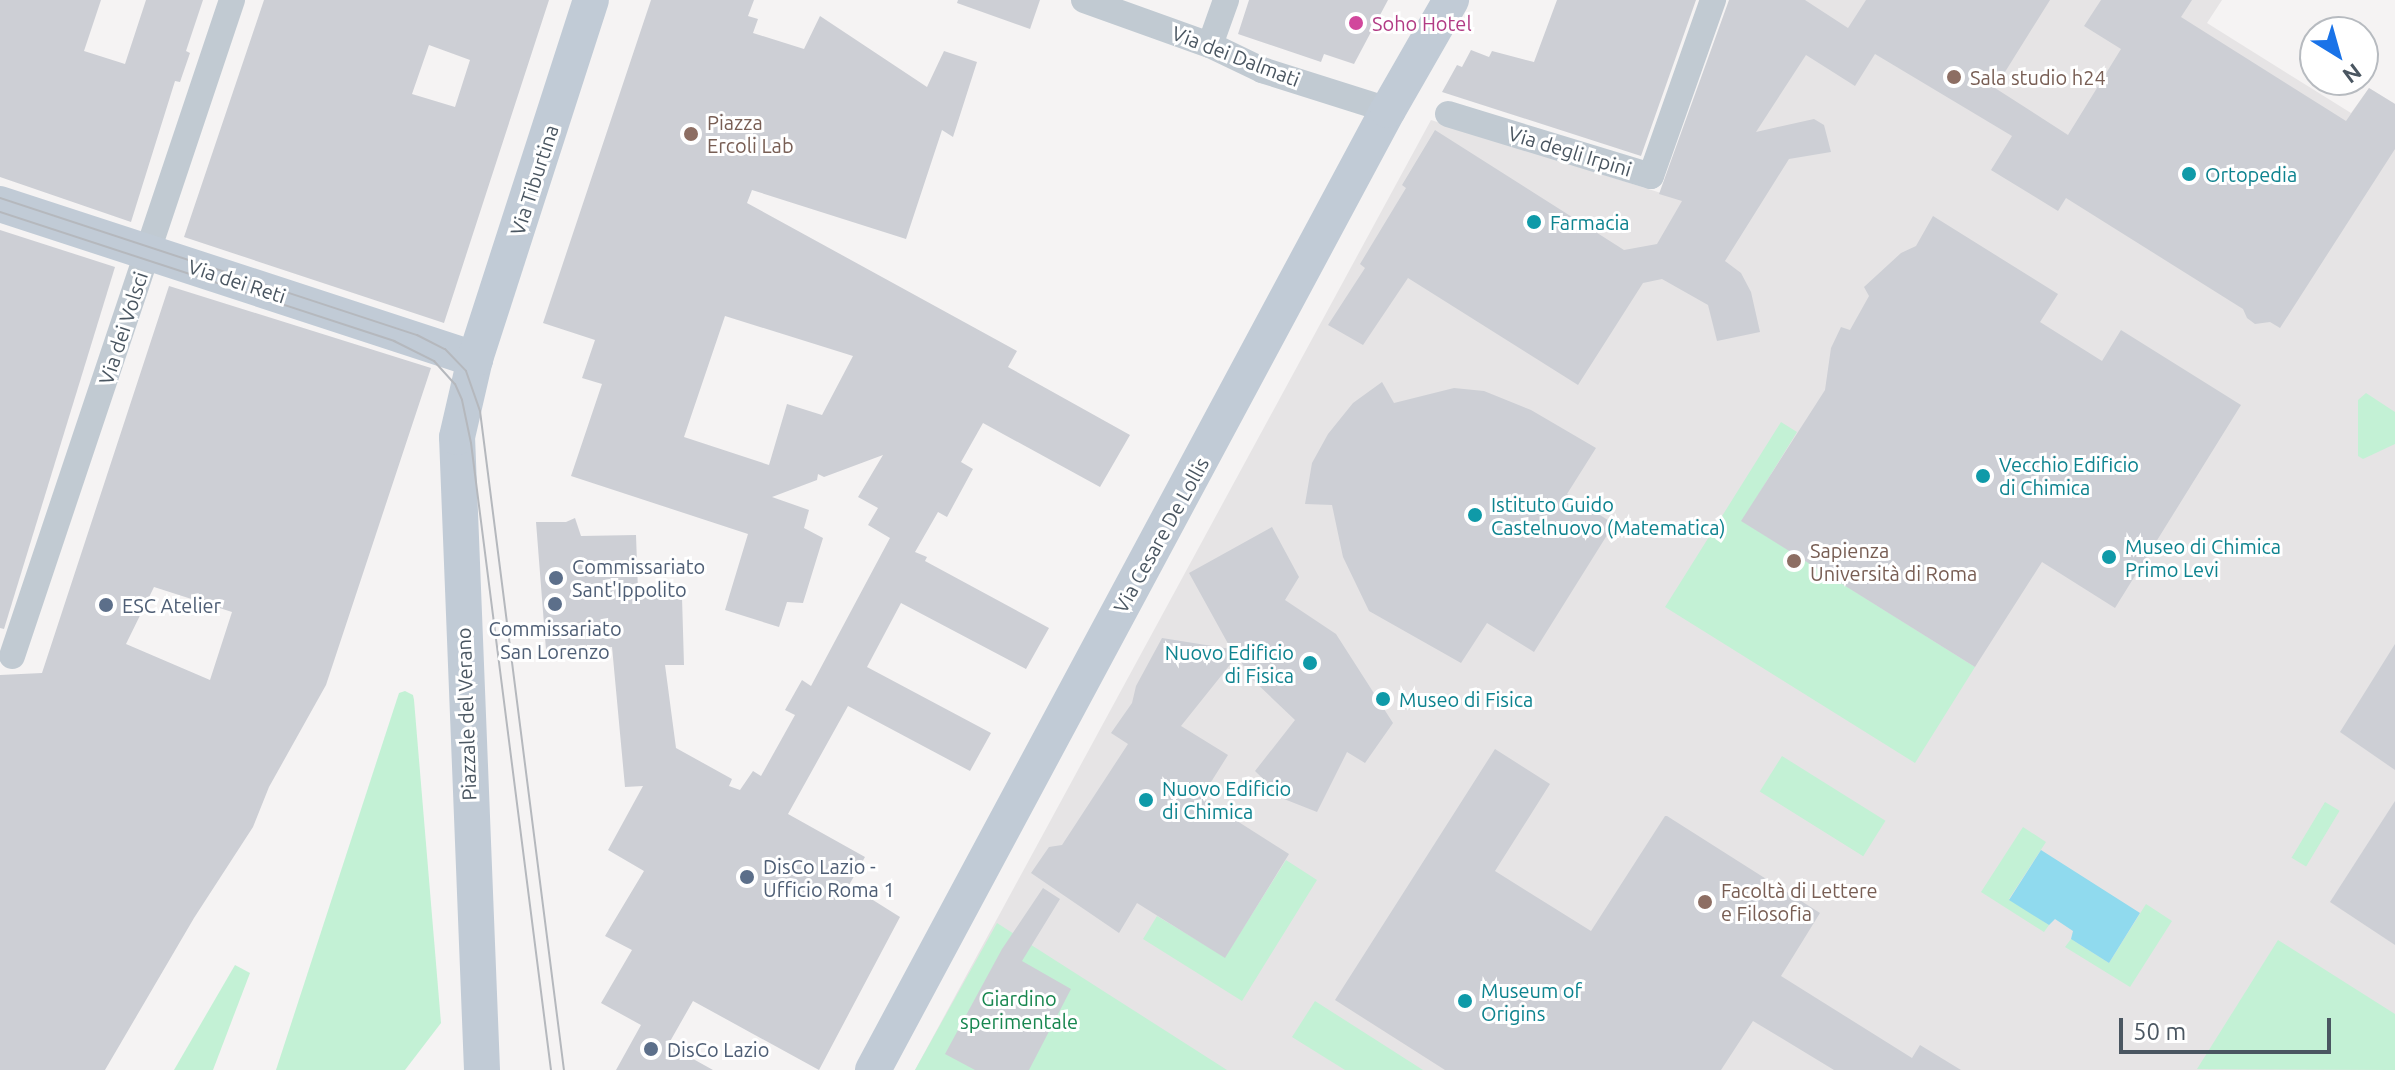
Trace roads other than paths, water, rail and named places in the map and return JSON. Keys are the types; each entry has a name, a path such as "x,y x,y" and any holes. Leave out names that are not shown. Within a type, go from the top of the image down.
{"main road":[{"name":"Via Tiburtina","path":"475,359 591,0"},
{"name":"Via Cesare De Lollis","path":"873,1070 1388,110 1451,0"},
{"name":"Via dei Reti","path":"0,204 475,359"},
{"name":"Piazzale del Verano","path":"475,359 457,437 457,465 482,1070"}],"street":[{"name":"Via dei Volsci","path":"12,656 232,0"},
{"name":"Via dei Dalmati","path":"1084,0 1210,45 1262,70 1388,110"},
{"path":"1210,45 1226,0"},
{"name":"Via degli Irpini","path":"1448,114 1651,176 1713,0"}],"water":[{"path":"2041,850 2140,913 2109,963 2071,939 2073,931 2055,919 2049,925 2009,900"}],"tram line":[{"path":"0,198 417,335 445,349 466,371 480,411 564,1070"},
{"path":"0,212 394,341 434,361 455,384 462,400 471,443 551,1070"}],"place":[{"name":"Soho Hotel","path":"1356,23"},
{"name":"Sala studio h24","path":"1954,77"},
{"name":"Piazza Ercoli Lab","path":"691,134"},
{"name":"Ortopedia","path":"2189,174"},
{"name":"Farmacia","path":"1534,222"},
{"name":"Vecchio Edificio di Chimica","path":"1983,476"},
{"name":"Istituto Guido Castelnuovo (Matematica)","path":"1475,515"},
{"name":"Museo di Chimica Primo Levi","path":"2109,557"},
{"name":"Sapienza Università di Roma","path":"1794,561"},
{"name":"Commissariato Sant'Ippolito","path":"556,578"},
{"name":"Commissariato San Lorenzo","path":"555,604"},
{"name":"ESC Atelier","path":"106,605"},
{"name":"Nuovo Edificio di Fisica","path":"1310,663"},
{"name":"Museo di Fisica","path":"1383,699"},
{"name":"Nuovo Edificio di Chimica","path":"1146,800"},
{"name":"DisCo Lazio - Ufficio Roma 1","path":"747,877"},
{"name":"Facoltà di Lettere e Filosofia","path":"1705,902"},
{"name":"Museum of Origins","path":"1465,1001"},
{"name":"DisCo Lazio","path":"651,1049"}],"park label":[{"name":"Giardino sperimentale","path":"1019,1010"}]}
